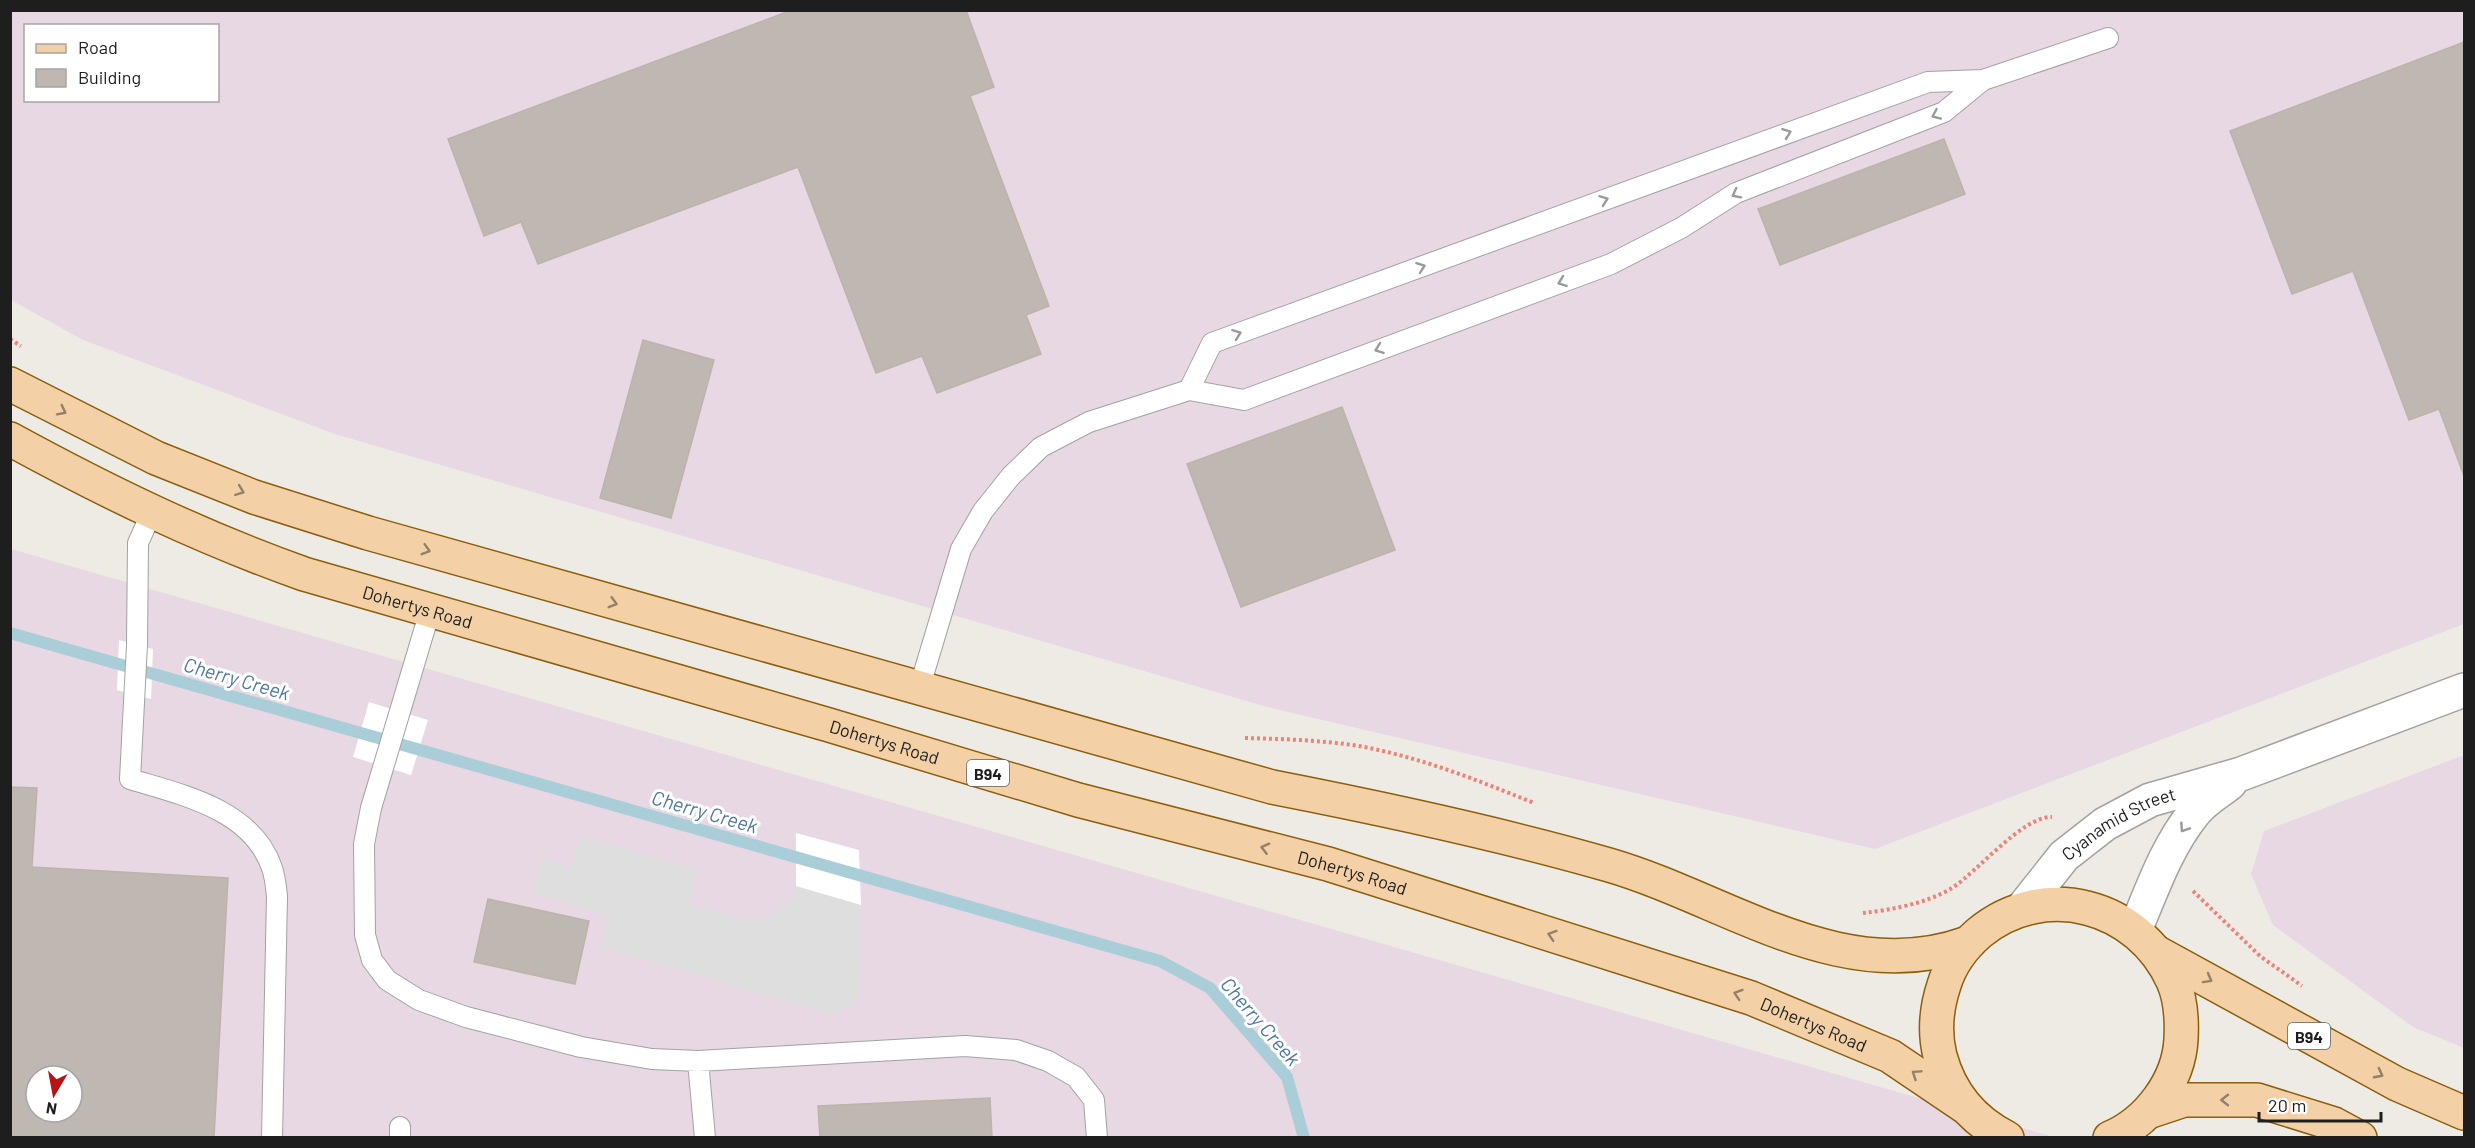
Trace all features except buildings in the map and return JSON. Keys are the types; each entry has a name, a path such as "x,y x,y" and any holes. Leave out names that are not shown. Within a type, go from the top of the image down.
{"main road":[{"name":"B94","path":"10,384 156,459 254,497 368,533 1272,787 1402,813 1590,860 1722,908 1772,930 1834,949 1862,955 1894,957 1929,954 1968,943 1993,922 2022,909 2061,904 2100,911 2146,941 2397,1084 2464,1113"},
{"name":"Dohertys Road","path":"10,439 152,512 230,547 304,574 829,725 1078,800 1328,864 1751,998 1890,1056 1964,1106"},
{"path":"2110,1137 2121,1133 2148,1112 2168,1084 2180,1051 2182,1016 2174,982 2146,941"},
{"path":"1964,1106 1945,1076 1936,1041 1937,1006 1948,972 1968,943"},
{"path":"2148,1112 2184,1100 2257,1100 2334,1124 2360,1137"},
{"name":"B94","path":"1964,1106 1990,1129 2007,1137"}],"street":[{"name":"Cyanamid Street","path":"2022,909 2064,856 2105,824 2150,800 2241,774 2464,690"},
{"name":"Cyanamid Street","path":"2146,941 2160,868 2195,811 2241,774"}],"lane":[{"path":"1190,390 1212,343 1928,81 1983,80 2108,38"},
{"path":"919,689 961,549 983,511 1011,476 1041,447 1089,422 1190,390 1244,400 1611,264 1681,228 1736,193 1944,112 1983,80"},
{"path":"152,512 138,543 130,779 189,797 222,812 243,827 254,839 272,867 278,896 272,1137"},
{"path":"430,610 371,808 364,844 365,935 372,960 387,980 419,1000 466,1017 570,1044 652,1059 698,1060 965,1046 1016,1050 1048,1061 1076,1077 1094,1100 1096,1137"},
{"path":"698,1060 705,1137"}],"path":[{"path":"10,339 25,349"},
{"path":"1236,738 1301,739 1359,746 1414,759 1462,774 1537,804"},
{"path":"1854,912 1903,907 1951,888 2027,825 2048,817 2056,817"},
{"path":"2191,890 2260,956 2309,991"}],"shaded area":[{"path":"11,11 2464,11 2464,624 1875,849 1267,707 335,434 83,340 11,300"},
{"path":"11,549 2054,1137 11,1137"},
{"path":"2464,755 2464,1048 2413,1027 2273,925 2251,874 2264,831"},
{"path":"580,836 698,869 689,904 736,917 751,920 774,914 793,897 796,886 861,905 860,982 857,1002 842,1011 828,1013 601,947 610,916 532,893 542,858 571,867"}],"pier":[{"path":"119,640 153,649 151,699 117,690"},
{"path":"369,702 428,720 411,775 353,757"},
{"path":"796,833 859,850 861,905 796,886"}],"waterway":[{"name":"Cherry Creek","path":"10,633 1160,961 1210,988 1287,1077 1304,1138"}]}
